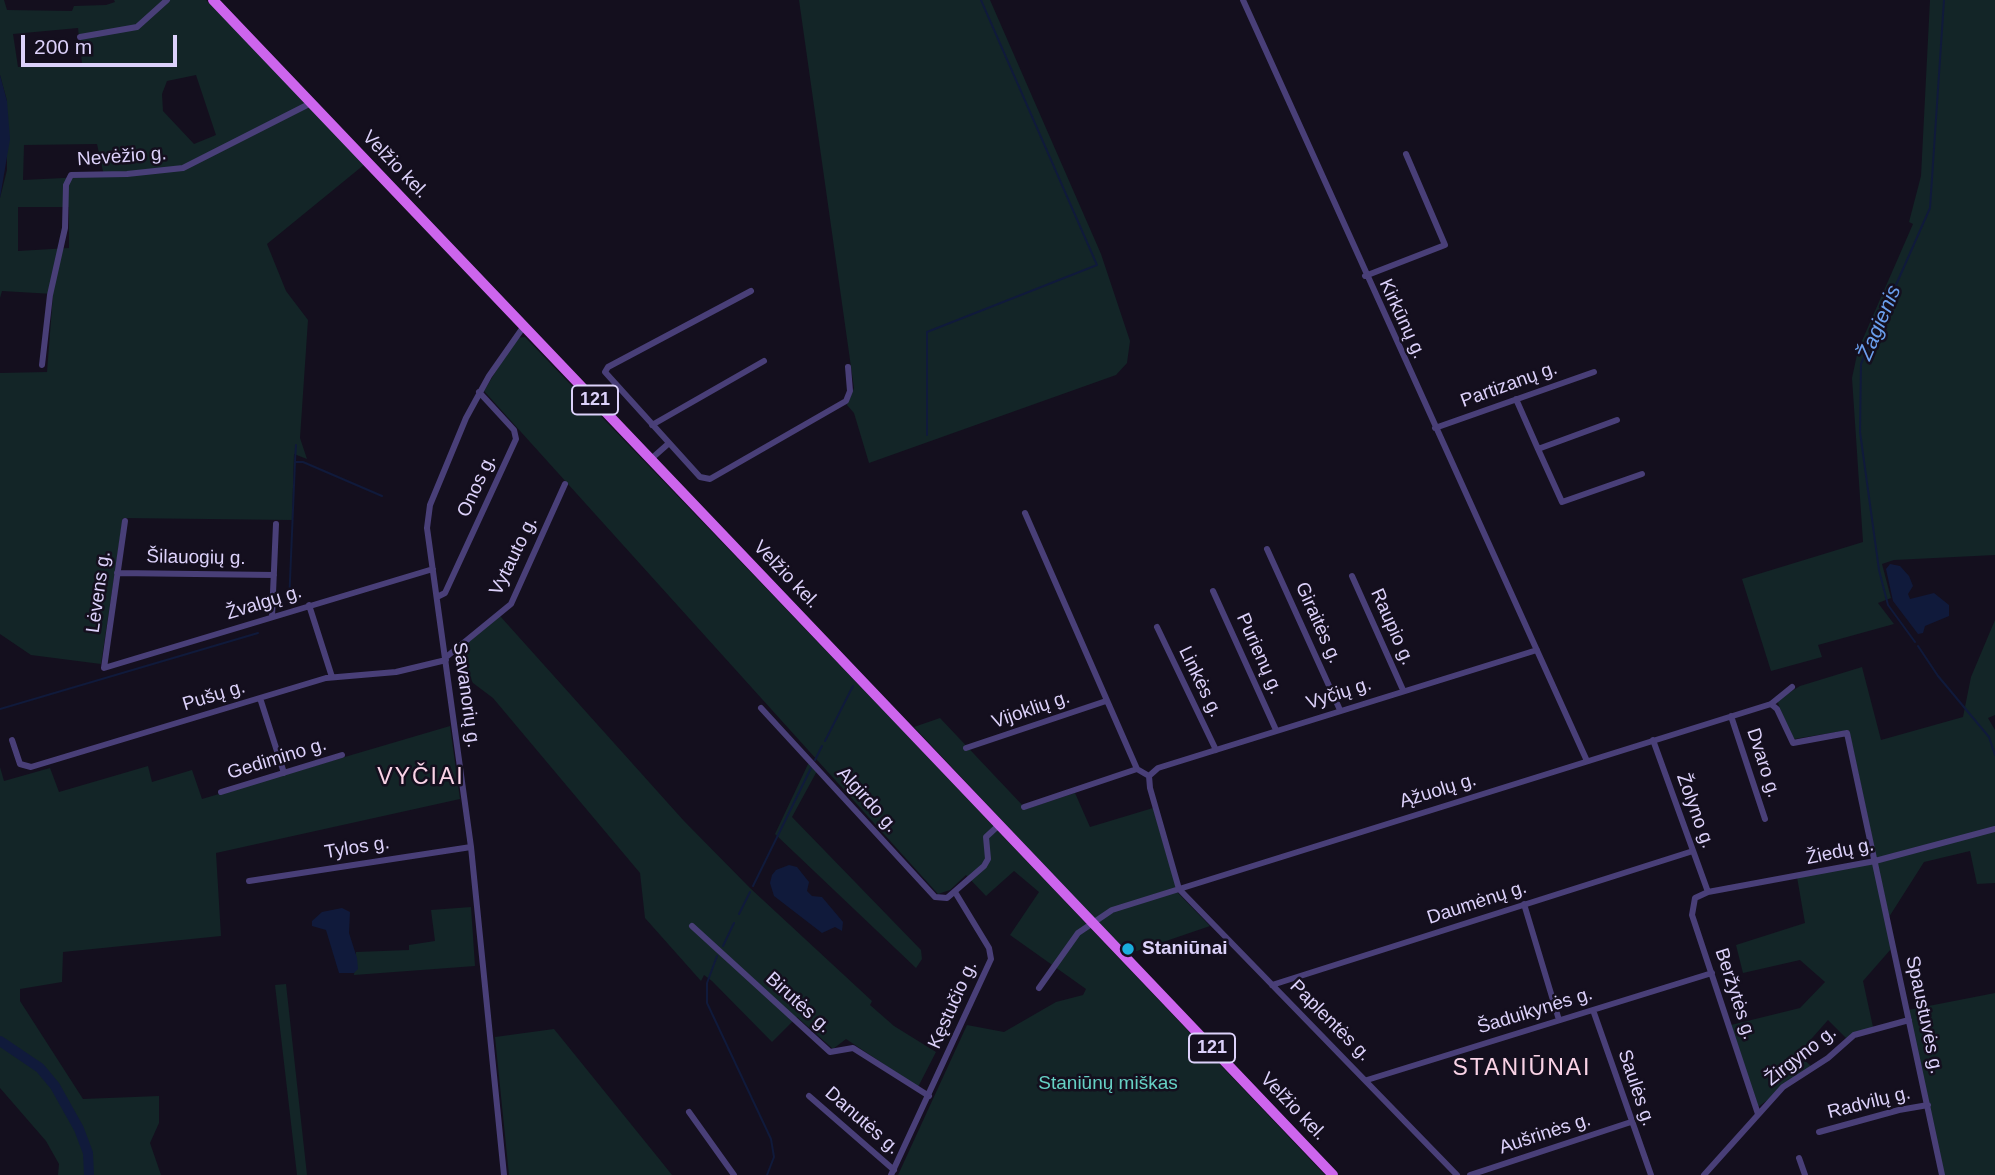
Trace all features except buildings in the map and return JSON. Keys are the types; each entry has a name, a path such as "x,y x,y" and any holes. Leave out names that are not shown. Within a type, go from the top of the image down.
{"main road":[{"name":"Velžio kel.","path":"213,0 1333,1175"}],"street":[{"path":"80,37 136,27 167,0"},
{"name":"Kirkūnų g.","path":"1243,0 1365,276 1537,650"},
{"name":"Nevėžio g.","path":"42,365 50,295 65,228 66,185 71,175 127,174 183,168 311,103"},
{"path":"1365,276 1445,245 1406,154"},
{"path":"751,291 606,369 606,376 668,444 706,480 846,401 850,391 848,367"},
{"name":"Savanorių g.","path":"504,1175 471,847 426,528 428,513 479,392 524,326"},
{"path":"652,425 764,361"},
{"name":"Partizanų g.","path":"1435,428 1594,372"},
{"name":"Onos g.","path":"437,597 444,593 516,439 514,430 479,392"},
{"path":"1516,399 1562,502 1642,474"},
{"path":"1538,449 1617,421"},
{"path":"651,459 668,444"},
{"name":"Vytauto g.","path":"446,659 511,604 565,484"},
{"path":"1025,513 1137,769 1149,776 1150,788 1179,889"},
{"name":"Lėvens g.","path":"104,668 125,520"},
{"path":"272,616 276,524"},
{"name":"Giraitės g.","path":"1268,549 1340,710"},
{"name":"Žvalgų g.","path":"104,668 433,569"},
{"name":"Šilauogių g.","path":"117,573 274,575"},
{"name":"Raupio g.","path":"1352,576 1403,690"},
{"name":"Purienų g.","path":"1213,591 1276,730"},
{"path":"309,606 331,677"},
{"name":"Linkės g.","path":"1157,626 1216,750"},
{"path":"1537,650 1587,761"},
{"name":"Vyčių g.","path":"1149,776 1158,768 1537,650"},
{"name":"Pušų g.","path":"12,740 20,764 31,767 331,677 396,672 446,659"},
{"name":"Ąžuolų g.","path":"1039,988 1078,933 1112,910 1771,704 1792,687"},
{"path":"260,698 284,774"},
{"name":"Vijoklių g.","path":"965,748 1106,701"},
{"name":"Spaustuvės g.","path":"1771,704 1777,709 1793,743 1847,733 1942,1175"},
{"name":"Algirdo g.","path":"761,708 930,894 942,899 955,892"},
{"name":"Dvaro g.","path":"1731,716 1765,819"},
{"name":"Žolyno g.","path":"1653,740 1708,892"},
{"name":"Gedimino g.","path":"221,792 342,755"},
{"path":"1024,807 1137,769"},
{"path":"955,892 986,863 986,837 999,825"},
{"name":"Žiedų g.","path":"1708,892 1875,861 1995,829"},
{"name":"Tylos g.","path":"249,881 471,847"},
{"name":"Daumėnų g.","path":"1272,985 1693,851"},
{"name":"Paplentės g.","path":"1179,889 1457,1175"},
{"name":"Kęstučio g.","path":"892,1172 929,1097 990,959 989,948 955,892"},
{"name":"Beržytės g.","path":"1708,892 1695,898 1691,911 1758,1114"},
{"path":"1524,904 1559,1020"},
{"name":"Birutės g.","path":"692,926 830,1052 853,1048 929,1097"},
{"name":"Šaduikynės g.","path":"1367,1080 1712,973"},
{"name":"Saulės g.","path":"1593,1010 1651,1175"},
{"name":"Žirgyno g.","path":"1704,1175 1783,1087 1828,1058 1854,1035 1909,1020"},
{"name":"Danutės g.","path":"809,1096 892,1172"},
{"name":"Radvilų g.","path":"1819,1132 1899,1110 1928,1105"},
{"path":"689,1112 734,1175"},
{"name":"Aušrinės g.","path":"1469,1175 1631,1122"},
{"path":"1799,1158 1805,1175"}],"green space":[{"path":"0,0 4,0 7,10 72,11 74,6 106,5 115,2 114,0 206,0 365,164 267,244 286,291 308,320 300,438 307,459 294,454 292,520 123,518 101,664 31,655 0,634 0,373 47,372 53,294 2,291 0,298 0,198 7,170 7,101 0,75","holes":["78,28 82,63 18,67 13,34","196,75 216,135 194,144 163,111 162,94 167,81","97,144 104,176 23,180 24,145","18,207 69,207 69,248 18,251"]},
{"path":"799,0 990,0 1101,254 1130,341 1127,363 1116,375 869,463 854,413 847,405 854,388"},
{"path":"1930,0 1995,0 1995,555 1894,560 1882,564 1891,598 1878,603 1894,624 1818,645 1822,657 1771,671 1742,579 1863,542 1852,378 1858,350 1913,224 1909,222 1921,176"},
{"name":"Staniūnų miškas","path":"525,337 1325,1175 898,1175 967,1025 1004,1032 1056,1002 1083,995 1086,989 1010,935 1039,892 1014,871 986,896 966,875 950,890 938,894 484,391 516,338"},
{"path":"500,616 684,821 750,888 872,1001 870,1005 894,1026 936,1052 918,1087 846,1039 833,1049 797,1017 772,1042 712,981 704,975 701,981 645,918 640,873 493,698 473,683 465,668 463,646"},
{"path":"1995,620 1995,715 1988,718 1995,730 1995,883 1977,884 1970,851 1924,862 1889,917 1849,730 1794,739 1789,734 1777,700 1800,686 1862,667 1881,740 1963,717 1971,677"},
{"path":"940,718 1026,809 1075,793 1090,827 1153,808 1178,893 1210,926 1128,954 914,727"},
{"path":"450,726 460,799 216,853 221,936 63,952 62,982 20,989 20,1001 83,1099 159,1096 159,1123 150,1143 161,1175 58,1175 59,1164 46,1141 0,1088 0,767 4,781 50,768 59,792 148,766 152,782 192,770 202,799"},
{"path":"809,762 817,771 792,817 921,950 922,959 916,968 775,834"},
{"path":"1875,861 1891,949 1863,981 1873,1027 1846,1038 1828,1020 1798,1054 1812,1067 1758,1107 1731,1025 1800,1008 1825,982 1800,960 1743,973 1736,945 1805,923 1797,877"},
{"path":"471,907 475,966 354,975 356,952 409,950 409,945 435,941 431,910"},
{"path":"286,984 307,1175 297,1175 275,985"},
{"path":"1995,993 1995,1175 1944,1175 1908,1010"},
{"path":"554,1029 672,1175 509,1175 495,1037"}],"water":[{"path":"0,75 7,101 10,139 0,198"},
{"path":"1890,564 1900,566 1909,576 1913,586 1908,594 1910,599 1934,593 1949,605 1949,616 1925,626 1923,633 1918,634 1893,601 1886,569"},
{"path":"789,865 797,867 809,882 807,891 812,896 822,897 843,922 842,931 835,927 822,933 774,896 770,883 772,875 776,870"},
{"path":"342,908 350,912 349,933 358,969 354,973 339,973 326,930 312,926 312,921 322,912"}],"waterway":[{"path":"927,435 927,332 1097,265 981,0"},
{"name":"Žagienis","path":"1915,642 1888,605 1879,570 1860,432 1861,364 1930,208 1944,0"},
{"path":"295,461 296,445"},
{"path":"289,604 295,462 303,462 382,496"},
{"path":"0,709 258,633"},
{"name":"Žagienis","path":"1918,646 1938,676 1989,737 1995,755"},
{"path":"825,741 853,686"},
{"path":"815,760 822,746"},
{"path":"753,886 811,768"},
{"path":"739,914 750,892"},
{"path":"723,946 734,923"},
{"path":"717,956 707,983 707,1003 771,1139 774,1157 767,1175"},
{"path":"0,1041 40,1068 55,1086 79,1129 88,1153 89,1175"}],"place":[{"name":"Staniūnai","path":"1128,949"}],"district":[{"name":"VYČIAI","path":"421,778"},
{"name":"STANIŪNAI","path":"1522,1069"}]}
